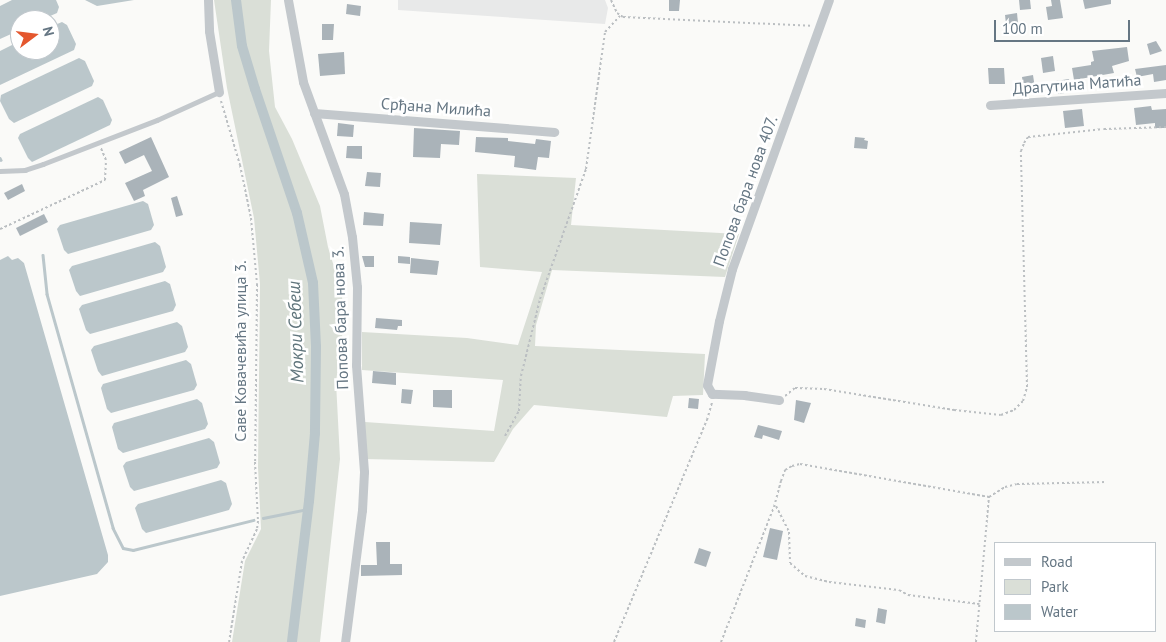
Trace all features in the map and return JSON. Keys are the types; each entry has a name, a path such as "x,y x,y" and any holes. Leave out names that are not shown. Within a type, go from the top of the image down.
{"street":[{"path":"208,0 209,31 219,92"},
{"name":"Попова бара нова 3.","path":"288,0 303,82 344,194 352,237 357,287 356,365 364,472 362,510 345,642"},
{"name":"Попова бара нова 407.","path":"712,394 708,390 708,379 719,321 732,270 829,0"},
{"name":"Драгутина Матића","path":"990,105 1166,93"},
{"name":"Срђана Милића","path":"314,113 554,132"},
{"path":"712,394 745,394 779,400"}],"lane":[{"path":"0,171 25,170 99,144 219,92"}],"path":[{"path":"611,0 620,16"},
{"path":"620,16 819,28"},
{"path":"505,436 518,411 521,376 540,299 586,169 605,32 620,16"},
{"name":"Саве Ковачевића улица 3.","path":"219,92 240,165 251,218 257,284 255,462 258,521 257,530 242,561 229,642"},
{"path":"779,400 795,388 824,389 954,410 1001,415 1014,410 1023,401 1027,387 1021,151 1024,143 1028,136 1104,129 1166,127"},
{"path":"0,230 105,180 106,160 99,144"},
{"path":"614,642 707,420 712,394"},
{"path":"721,642 775,504 785,470 800,464 989,497 1018,484 1106,482"},
{"path":"976,642 989,497"},
{"path":"775,504 780,519 789,532 790,563 805,576 829,582 899,590 908,595 979,604"}],"shaded area":[{"path":"398,0 605,0 608,8 605,24 398,10"}],"green space":[{"path":"214,0 271,0 269,51 275,107 292,139 320,206 328,247 342,293 343,329 336,382 340,459 320,642 232,642 245,561 261,529 258,467 260,284 254,218 227,88"},
{"path":"477,174 576,178 571,225 739,234 725,277 552,270 536,325 535,346 705,354 703,395 673,396 667,417 534,405 513,429 494,462 365,459 365,422 494,431 503,380 362,370 362,332 467,338 518,345 542,272 480,267"}],"water":[{"path":"12,0 56,0 59,7 58,10 10,10 10,34 0,39 0,6"},
{"path":"85,0 134,0 97,6"},
{"path":"60,23 67,25 76,44 74,50 60,57"},
{"path":"10,46 10,60 53,60 0,85 0,51"},
{"path":"79,58 85,61 94,81 92,86 14,123 9,119 0,101 1,95"},
{"path":"98,97 103,100 112,120 110,125 32,162 28,158 18,138 20,134"},
{"path":"143,201 148,204 154,225 151,230 68,254 64,250 57,229 60,225"},
{"path":"155,242 160,246 166,267 163,272 80,296 76,291 69,270 72,266"},
{"path":"8,256 12,260 18,258 24,263 108,555 108,562 97,574 0,596 0,260"},
{"path":"165,281 170,284 176,305 173,311 90,334 86,330 79,309 82,305"},
{"path":"177,322 182,326 188,347 185,352 102,376 98,371 91,350 94,346"},
{"path":"186,360 191,364 197,385 194,390 111,413 107,409 101,388 103,384"},
{"path":"197,399 202,403 208,424 205,429 123,453 118,449 112,427 114,423"},
{"path":"209,438 214,442 220,463 217,468 134,491 130,487 123,466 126,462"},
{"path":"221,480 226,483 232,504 229,510 146,533 142,529 135,508 138,504"}],"building":[{"path":"669,0 680,0 679,11 669,11"},
{"path":"1019,0 1030,0 1031,9 1020,10"},
{"path":"1051,0 1060,0 1063,18 1048,20 1046,7 1052,6"},
{"path":"1083,0 1111,0 1111,4 1085,9"},
{"path":"347,4 361,6 360,16 346,14"},
{"path":"1017,13 1018,23 1006,24 1005,15"},
{"path":"322,24 334,24 333,40 322,40"},
{"path":"1156,41 1162,51 1150,55 1147,44"},
{"path":"1127,47 1129,61 1112,66 1114,73 1074,80 1072,68 1091,65 1091,62 1094,61 1092,51"},
{"path":"344,52 345,74 320,76 318,54"},
{"path":"1053,56 1055,71 1043,73 1041,58"},
{"path":"1166,65 1166,80 1154,82 1153,74 1137,77 1135,69"},
{"path":"988,68 1004,68 1005,84 989,84"},
{"path":"1033,75 1035,88 1024,90 1022,77"},
{"path":"1069,79 1071,92 1058,94 1056,81"},
{"path":"1151,106 1152,110 1166,109 1166,128 1155,128 1155,123 1136,125 1134,108"},
{"path":"1082,109 1084,126 1065,128 1063,111"},
{"path":"338,123 354,125 353,137 337,136"},
{"path":"414,128 460,131 459,145 441,144 440,158 413,157"},
{"path":"151,137 169,177 143,190 145,196 134,201 125,183 152,171 144,155 125,164 119,152"},
{"path":"476,137 508,138 508,141 535,144 536,139 551,141 549,158 538,157 536,170 514,167 515,156 475,152"},
{"path":"855,137 865,138 864,140 868,141 867,149 854,148"},
{"path":"347,146 362,146 362,159 346,158"},
{"path":"367,172 381,173 380,187 365,186"},
{"path":"22,184 25,191 8,200 4,193"},
{"path":"177,196 183,215 176,217 171,198"},
{"path":"364,212 384,214 383,226 363,225"},
{"path":"44,214 48,222 20,236 16,228"},
{"path":"410,222 442,224 440,245 409,243"},
{"path":"362,256 374,256 374,267 365,267"},
{"path":"398,256 410,257 410,264 398,263"},
{"path":"411,258 439,261 437,275 410,273"},
{"path":"376,318 402,320 402,326 398,326 397,330 375,328"},
{"path":"373,371 396,373 396,385 372,383"},
{"path":"402,389 413,390 411,404 401,403"},
{"path":"433,390 452,390 452,408 433,407"},
{"path":"689,398 699,399 698,409 688,408"},
{"path":"796,400 811,403 804,423 794,420"},
{"path":"758,425 782,431 779,440 763,435 762,439 754,437"},
{"path":"770,528 783,531 777,560 763,557"},
{"path":"376,542 390,542 390,564 402,564 402,575 361,576 361,565 377,565"},
{"path":"699,548 711,552 706,567 694,563"},
{"path":"878,608 887,610 885,624 876,622"},
{"path":"856,618 866,620 865,628 855,626"}],"waterway":[{"name":"Мокри Себеш","path":"236,0 242,46 297,213 313,283 316,347 315,433 292,642"},
{"path":"43,255 47,294 113,528 123,548 133,550 253,520"},
{"path":"263,518 308,509"}]}
